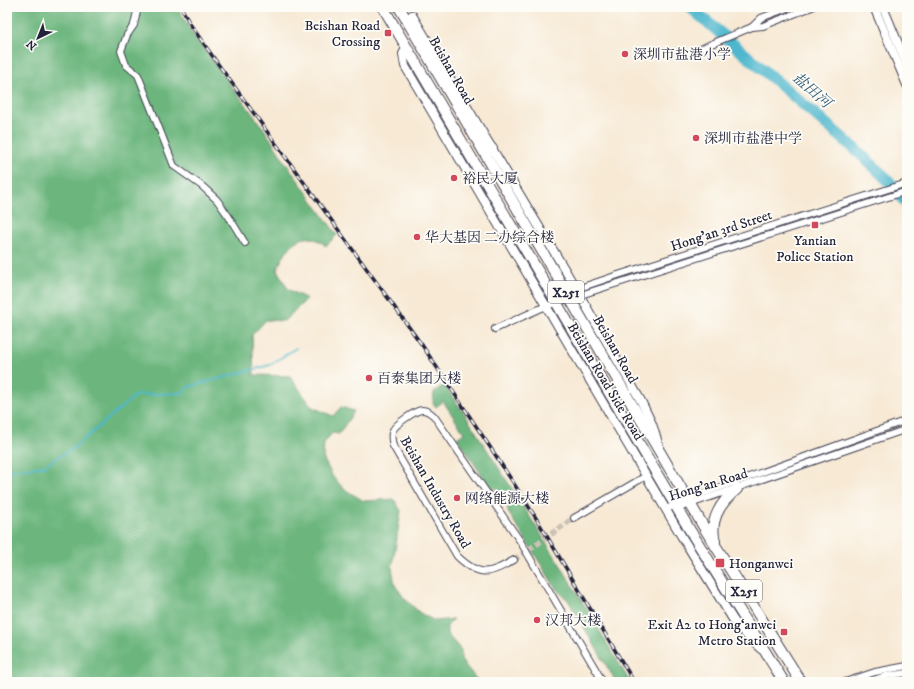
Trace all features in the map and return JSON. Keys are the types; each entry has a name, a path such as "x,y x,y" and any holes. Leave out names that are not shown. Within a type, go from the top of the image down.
{"main road":[{"name":"Beishan Road","path":"383,7 555,300 673,508 784,682"},
{"name":"Beishan Road","path":"399,7 470,129 573,294 689,502 799,679"},
{"path":"409,11 428,58"},
{"path":"470,129 492,149"},
{"path":"717,547 713,533 715,519 723,502 737,489"}],"street":[{"path":"138,7 134,25 127,35 121,51 126,65 138,75 174,166 202,186 217,200 230,217 245,243"},
{"path":"752,27 761,18 790,7"},
{"path":"688,55 752,27 763,26 812,7"},
{"path":"874,7 907,85"},
{"path":"883,7 907,65"},
{"path":"409,11 492,149 573,294"},
{"name":"Beishan Road Side Road","path":"406,48 403,54 405,66 646,476 673,508"},
{"name":"Hong'an 3rd Street","path":"555,300 907,183"},
{"name":"Hong'an 3rd Street","path":"573,294 907,191"},
{"path":"495,329 546,306 555,300"},
{"name":"Beishan Industry Road","path":"514,560 496,570 487,572 476,570 457,556 393,446 391,438 393,429 399,423 417,411 428,411 434,416 520,541 603,682"},
{"name":"Hong'an Road","path":"673,508 907,420"},
{"name":"Hong'an Road","path":"689,502 737,489 907,429"},
{"path":"574,518 646,476"},
{"path":"845,682 875,672 907,666"},
{"path":"866,682 886,676 907,673"},
{"path":"799,679 806,682"}],"green space":[{"path":"7,7 177,7 196,39 264,129 285,162 337,235 326,246 317,240 309,238 302,239 290,247 285,254 277,270 288,289 307,299 284,321 266,320 252,335 254,375 290,376 312,407 333,416 341,407 354,411 339,434 332,433 324,443 323,458 333,477 344,489 364,501 394,499 401,511 392,568 395,585 404,598 420,613 435,621 454,619 447,626 447,634 461,650 461,660 477,680 476,682 7,682"},
{"path":"444,385 462,410 561,566 630,682 616,682 568,600 557,590 508,512 507,503 503,495 501,492 489,486 457,438 464,433 443,401 436,407 433,403 434,392"}],"waterway":[{"name":"盐田河","path":"690,7 854,148 887,179 907,204"},
{"path":"7,471 44,466 75,447 136,395 182,393 188,387 270,365 296,348"}],"tunnel":[{"path":"514,560 574,518"}],"railway":[{"path":"181,7 190,24 218,64 422,345 536,518 634,682"}],"place":[{"name":"Beishan Road Crossing","path":"388,33"},
{"name":"深圳市盐港小学","path":"625,54"},
{"name":"深圳市盐港中学","path":"696,138"},
{"name":"裕民大厦","path":"454,178"},
{"name":"Yantian Police Station","path":"815,225"},
{"name":"华大基因 二办综合楼","path":"417,237"},
{"name":"百泰集团大楼","path":"369,378"},
{"name":"网络能源大楼","path":"457,498"},
{"name":"Honganwei","path":"720,563"},
{"name":"汉邦大楼","path":"537,620"},
{"name":"Exit A2 to Hong‘anwei Metro Station","path":"784,632"}]}
